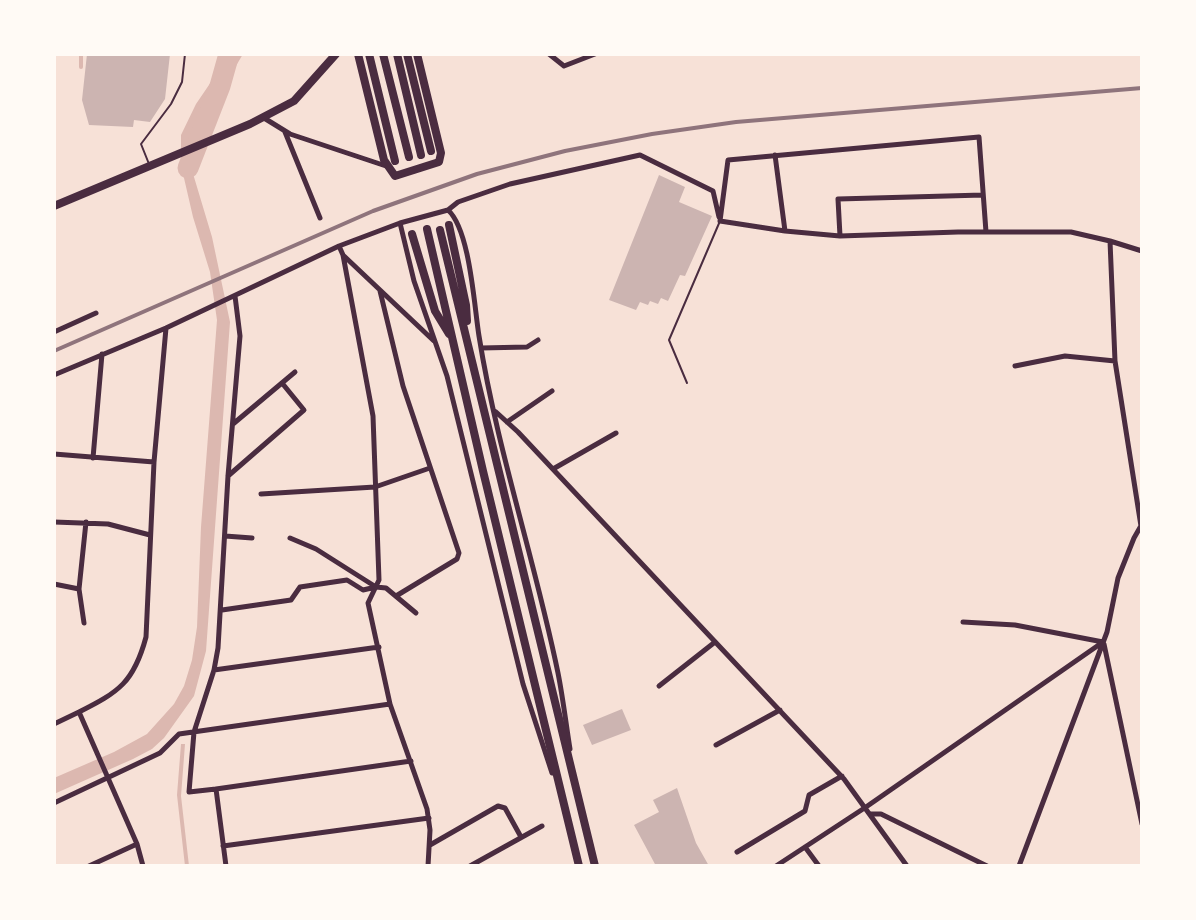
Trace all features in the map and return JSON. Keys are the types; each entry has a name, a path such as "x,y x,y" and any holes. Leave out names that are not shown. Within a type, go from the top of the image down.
{"main road":[{"path":"54,206 264,118 294,101 336,54"},
{"path":"358,54 386,166 394,176 439,162 440,144 417,54"},
{"path":"369,54 395,161"},
{"path":"383,54 409,157"},
{"path":"397,54 421,155"},
{"path":"407,54 431,151"},
{"path":"445,227 467,338 595,866"},
{"path":"427,229 579,866"},
{"path":"412,234 435,311 454,342"}],"street":[{"path":"549,54 564,66 595,54"},
{"path":"264,118 285,132 386,166"},
{"path":"285,132 320,218"},
{"path":"720,221 728,160 979,137 986,232"},
{"path":"54,375 166,328 339,246 400,223 448,210 458,202 510,184 640,155 713,191 720,221"},
{"path":"775,156 785,231"},
{"path":"840,236 838,199 984,195"},
{"path":"448,210 456,217 470,270 481,348 494,411 558,672 580,807"},
{"path":"720,221 785,231 840,236 1071,232 1142,251"},
{"path":"400,223 414,281 447,376 523,684 566,811"},
{"path":"1018,866 1103,642 1118,578 1134,538 1142,525 1116,361 1110,241"},
{"path":"339,246 343,255 373,416 379,580 368,603 390,704 429,818 428,866"},
{"path":"343,255 435,342"},
{"path":"380,291 403,386 459,553 457,559 396,596"},
{"path":"232,297 240,336 228,476 222,610 214,670 194,732 189,792 411,761"},
{"path":"54,332 96,313"},
{"path":"54,724 117,692 131,675 146,637 154,462 166,328"},
{"path":"481,348 527,347 538,340"},
{"path":"93,458 102,354"},
{"path":"1015,366 1065,356 1116,361"},
{"path":"234,424 295,372"},
{"path":"228,476 304,410 282,383"},
{"path":"507,422 552,391"},
{"path":"494,411 553,469 842,776 907,866"},
{"path":"553,469 616,434"},
{"path":"54,453 154,462"},
{"path":"261,494 375,487 430,468"},
{"path":"54,522 108,524 150,535"},
{"path":"84,623 79,588 86,522"},
{"path":"225,536 252,538"},
{"path":"290,538 316,549 376,587"},
{"path":"222,610 291,600 300,587 347,580 363,590 376,587 386,588 416,613"},
{"path":"54,584 79,588"},
{"path":"963,622 1016,625 1103,642"},
{"path":"659,686 715,642"},
{"path":"776,866 784,864 1103,642"},
{"path":"1103,642 1142,824"},
{"path":"214,670 379,647"},
{"path":"54,803 108,775 160,753 179,734 390,704"},
{"path":"716,745 780,710"},
{"path":"79,712 97,748 137,844 143,866"},
{"path":"737,852 805,811 809,795 842,776"},
{"path":"216,789 226,866"},
{"path":"430,845 498,806 505,808 521,837"},
{"path":"871,814 881,814 987,866"},
{"path":"223,846 429,818"},
{"path":"470,866 542,826"},
{"path":"89,866 137,844"},
{"path":"806,847 819,866"}],"lane":[{"path":"150,166 141,144 158,124 179,89 185,54"},
{"path":"687,383 669,340 720,221"}],"shaded area":[{"path":"224,54 243,54 203,116 191,167 212,237 230,322 206,651 194,696 164,738 152,749 133,759 54,794 54,778 114,752 147,734 174,704 184,686 192,660 197,627 201,527 217,320 210,272 193,217 181,165 181,135"},
{"path":"181,744 185,744 181,796 189,866 185,866 177,795"}],"building":[{"path":"87,54 170,54 165,99 150,122 134,120 133,127 89,125 82,100"},
{"path":"659,175 685,187 679,202 712,216 685,276 680,275 668,301 661,298 658,304 650,301 648,305 640,302 636,310 609,300"},
{"path":"622,709 631,730 592,745 583,725"},
{"path":"677,788 696,843 709,866 656,866 634,825 659,812 653,800"}],"waterway":[{"path":"81,54 81,67"},
{"path":"188,168 220,86 229,54"}],"railway":[{"path":"54,351 373,211 477,174 565,151 652,134 736,122 1142,88"}]}
